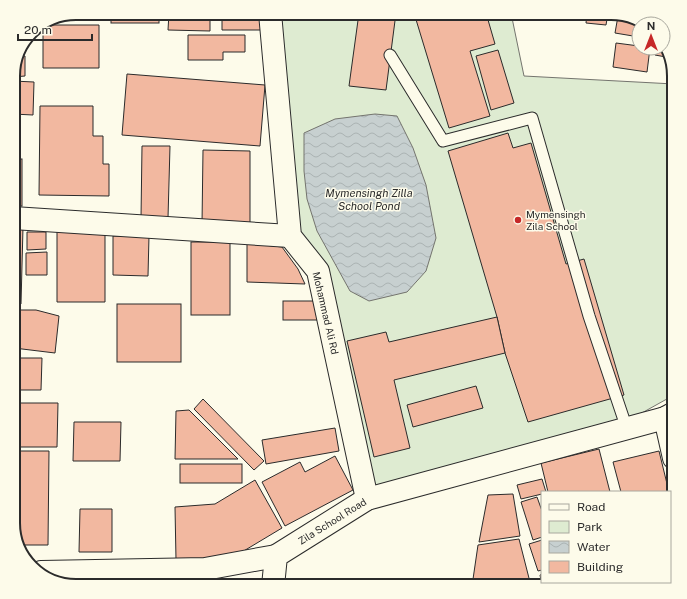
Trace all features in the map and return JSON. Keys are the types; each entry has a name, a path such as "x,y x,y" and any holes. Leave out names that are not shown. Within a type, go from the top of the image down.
{"street":[{"path":"20,218 290,236 271,20"},
{"name":"Mohammad Ali Rd","path":"290,236 318,271 367,499"},
{"name":"Zila School Road","path":"49,572 205,569 276,556 367,499 628,429 667,417"},
{"path":"273,579 276,556"}],"lane":[{"path":"390,55 443,141 532,118 589,316 628,429"}],"green space":[{"path":"275,20 512,20 524,76 667,84 667,399 640,414 372,491 298,230"}],"water":[{"name":"Mymensingh Zilla School Pond","path":"375,114 397,116 413,148 426,185 436,238 426,271 407,292 369,301 350,291 317,231 307,199 304,171 304,133 335,119"}],"building":[{"path":"111,20 159,20 159,23 111,23"},
{"path":"169,20 210,20 210,31 168,30"},
{"path":"222,20 264,20 263,30 222,30"},
{"path":"358,20 395,20 386,90 349,86"},
{"path":"416,20 488,20 495,44 470,51 490,116 449,128"},
{"path":"586,20 607,20 606,25 586,23"},
{"path":"617,21 631,24 631,36 615,33"},
{"path":"53,25 99,25 99,68 43,68 43,31 45,29"},
{"path":"188,35 245,35 245,52 223,52 223,60 188,60"},
{"path":"616,43 631,45 631,56 649,56 647,72 613,67"},
{"path":"498,50 514,103 491,110 476,56"},
{"path":"24,56 25,56 25,76 20,76"},
{"path":"127,74 265,85 260,146 122,135"},
{"path":"20,81 34,82 33,115 20,114"},
{"path":"40,106 93,106 93,136 103,136 103,164 109,164 109,196 39,195"},
{"path":"508,133 513,148 531,143 566,264 584,259 624,395 528,422 505,353 497,317 448,151"},
{"path":"142,146 170,146 168,218 141,218"},
{"path":"203,150 250,151 250,224 202,224"},
{"path":"20,159 22,159 22,206 20,206"},
{"path":"20,227 23,227 21,304"},
{"path":"57,231 105,232 105,302 57,302"},
{"path":"27,232 46,232 46,249 27,250"},
{"path":"113,236 149,236 148,276 113,275"},
{"path":"191,242 230,242 230,315 191,315"},
{"path":"247,243 282,247 298,269 305,284 247,282"},
{"path":"47,252 47,275 26,275 26,253"},
{"path":"283,301 318,301 318,320 283,320"},
{"path":"117,304 181,304 181,362 117,362"},
{"path":"20,310 36,310 59,316 55,353 20,349"},
{"path":"497,317 505,353 394,380 410,448 374,457 347,341 386,332 389,342"},
{"path":"20,358 42,358 41,390 20,390"},
{"path":"476,386 483,408 413,427 407,405"},
{"path":"203,399 264,461 254,470 194,409"},
{"path":"20,403 58,403 57,447 20,447"},
{"path":"189,410 238,459 175,459 176,411"},
{"path":"74,422 121,422 120,461 73,461"},
{"path":"335,428 339,451 266,464 262,440"},
{"path":"599,449 610,491 548,491 541,463"},
{"path":"20,451 49,451 48,545 24,545 21,534"},
{"path":"659,451 667,484 667,491 621,491 613,462"},
{"path":"335,456 353,490 285,526 262,482 300,462 305,472"},
{"path":"180,464 242,464 242,483 180,483"},
{"path":"542,479 546,491 541,491 541,494 521,499 517,485"},
{"path":"255,480 282,528 242,552 210,562 176,560 175,507 215,504"},
{"path":"513,494 520,536 479,542 488,495"},
{"path":"537,497 541,508 541,537 533,540 521,502"},
{"path":"80,509 112,509 112,552 79,552"},
{"path":"519,539 529,579 473,579 478,545"},
{"path":"541,540 541,570 538,571 529,544"}],"place":[{"name":"Mymensingh Zila School","path":"518,220"}]}
